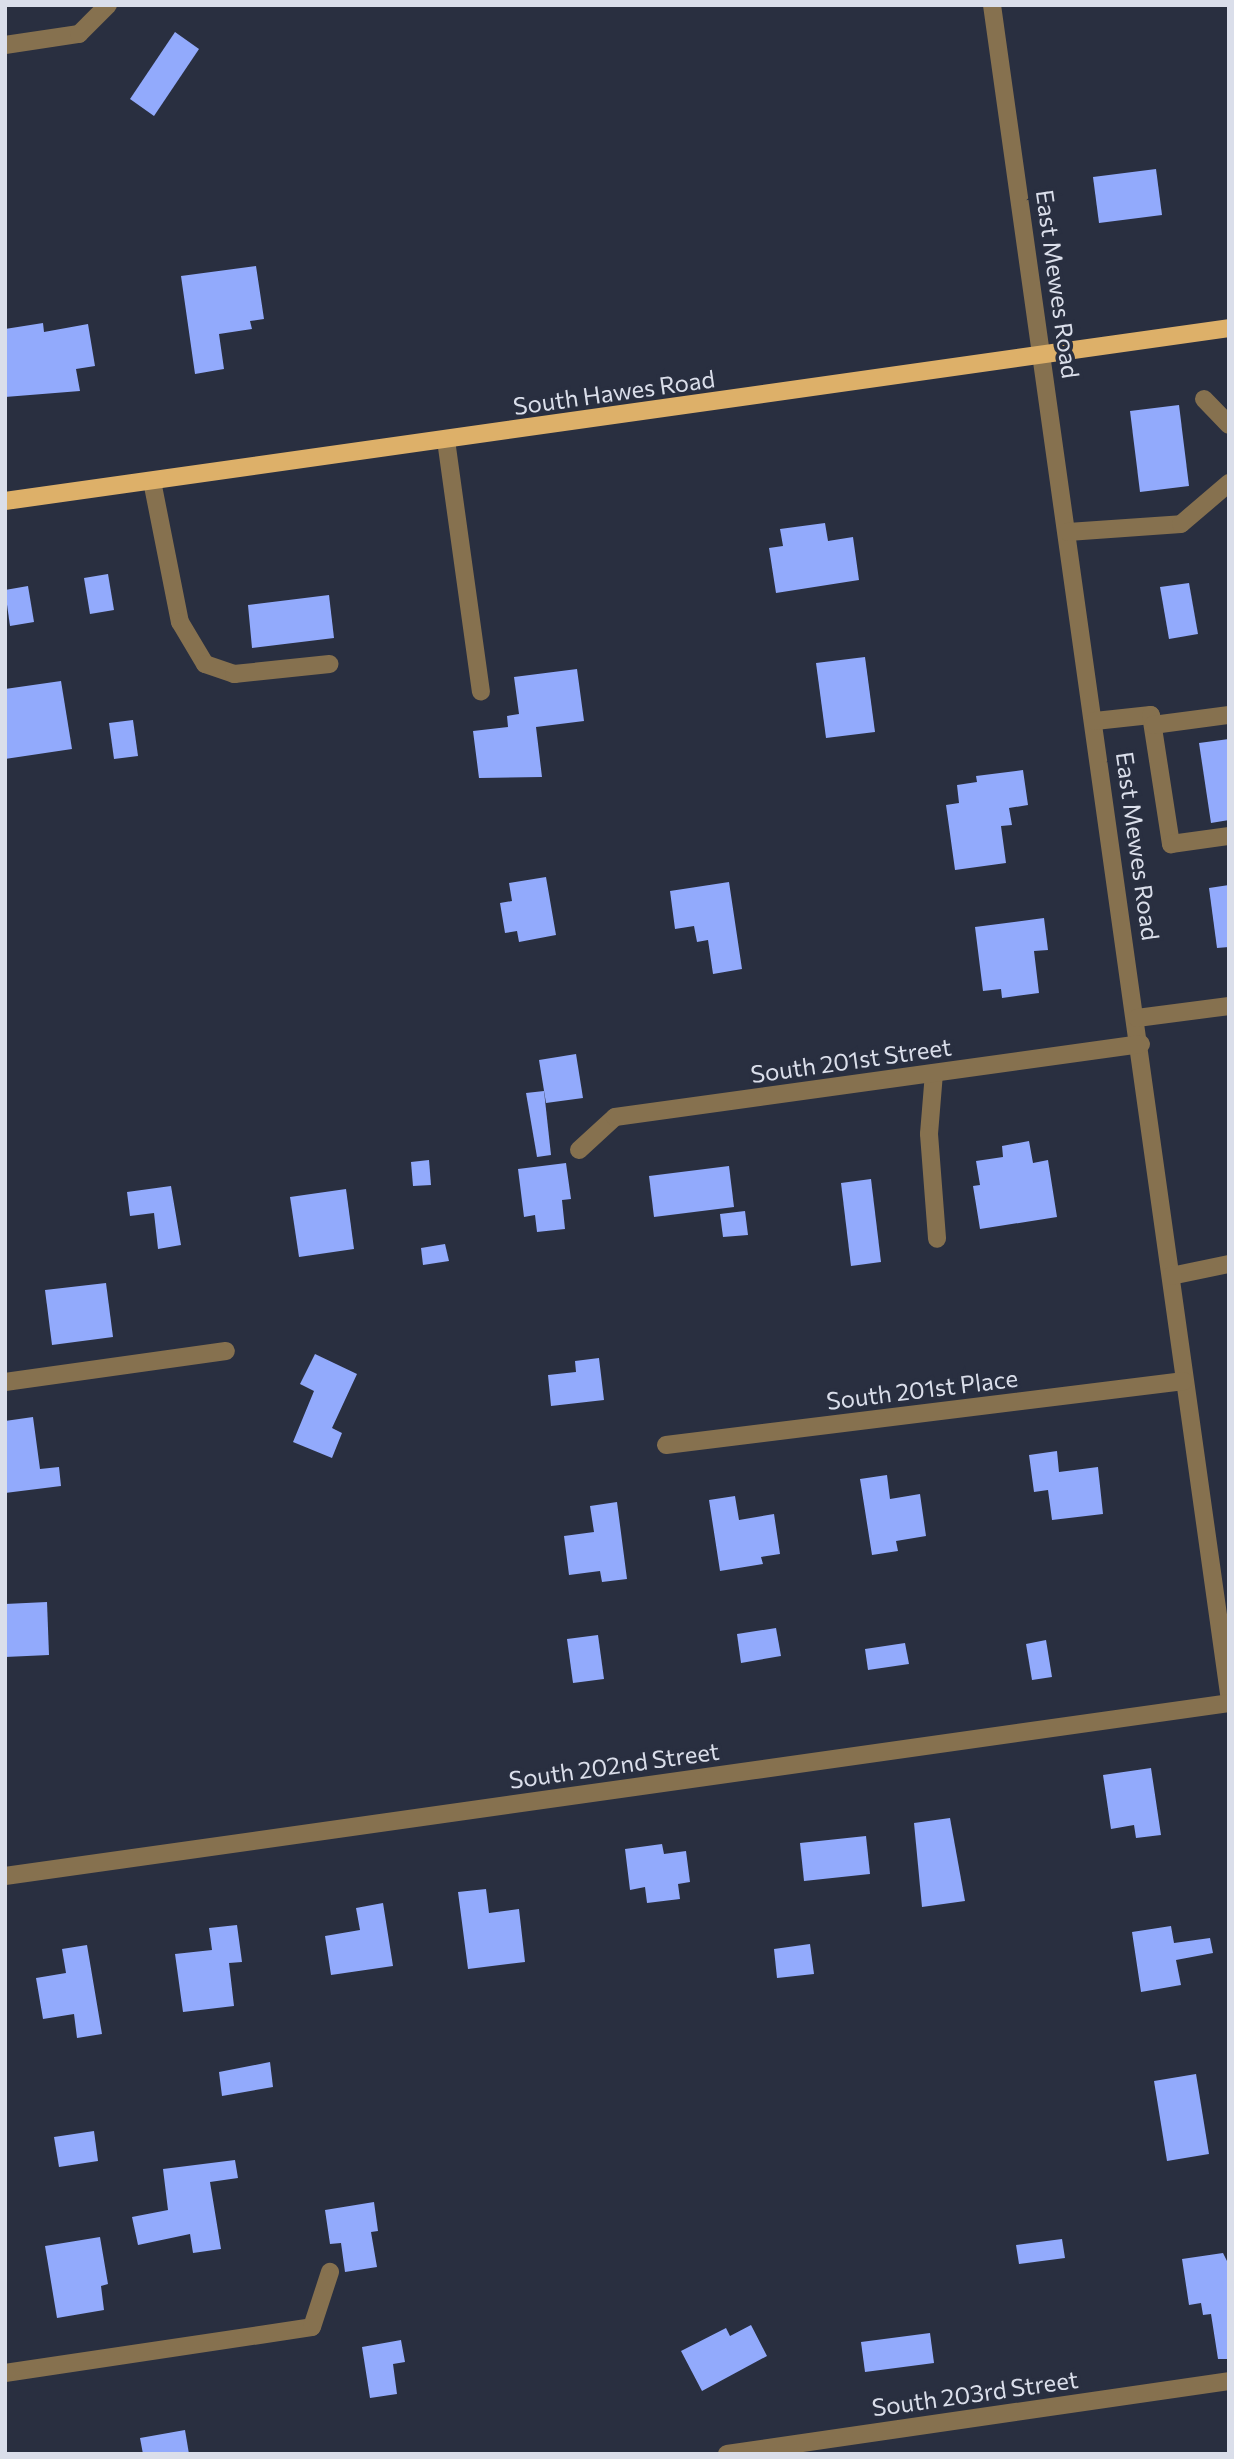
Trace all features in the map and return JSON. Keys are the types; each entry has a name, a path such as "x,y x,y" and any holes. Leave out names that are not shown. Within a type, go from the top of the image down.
{"main road":[{"name":"South Hawes Road","path":"5,501 1229,328"}],"street":[{"path":"5,46 79,34 108,5"},
{"name":"East Mewes Road","path":"992,5 1096,721 1184,1381 1221,1586 1229,1694"},
{"path":"1204,399 1229,425"},
{"path":"446,440 481,692"},
{"path":"152,481 180,622 205,664 234,674 330,664"},
{"path":"1069,532 1181,524 1229,483"},
{"path":"1096,721 1151,715 1171,844 1229,836"},
{"path":"1153,725 1229,715"},
{"path":"1137,1018 1229,1006"},
{"name":"South 201st Street","path":"579,1150 615,1117 1141,1044"},
{"path":"934,1073 929,1134 937,1239"},
{"path":"1171,1276 1229,1264"},
{"path":"5,1382 226,1351"},
{"name":"South 201st Place","path":"666,1445 1184,1381"},
{"name":"South 202nd Street","path":"5,1876 1229,1703"},
{"path":"5,2373 312,2327 330,2272"},
{"name":"South 203rd Street","path":"727,2454 1229,2381"}],"building":[{"path":"175,32 199,49 154,116 130,99"},
{"path":"1156,169 1162,215 1099,223 1093,177"},
{"path":"256,266 264,319 250,321 252,329 219,334 224,369 195,374 181,276"},
{"path":"43,323 44,332 88,324 95,366 76,369 80,391 5,397 5,329"},
{"path":"1179,405 1189,486 1140,492 1130,411"},
{"path":"825,523 828,541 853,537 859,580 776,593 769,548 783,546 780,529"},
{"path":"108,574 114,610 90,614 84,578"},
{"path":"1189,583 1198,634 1169,639 1160,587"},
{"path":"28,586 34,622 10,626 5,590"},
{"path":"329,595 334,638 252,648 248,605"},
{"path":"865,657 875,732 826,738 816,663"},
{"path":"577,669 584,721 536,727 542,777 479,778 473,731 508,727 507,716 519,714 514,677"},
{"path":"61,681 72,749 5,759 5,689"},
{"path":"133,720 138,756 114,759 109,723"},
{"path":"1229,739 1229,820 1211,823 1199,743"},
{"path":"1023,770 1028,805 1009,808 1012,825 1001,826 1006,863 955,870 946,805 959,803 957,785 977,782 976,776"},
{"path":"546,877 556,935 519,942 517,931 505,933 500,903 512,901 509,883"},
{"path":"729,882 742,969 713,974 708,940 697,942 694,926 675,929 670,891"},
{"path":"1229,885 1229,947 1217,948 1209,888"},
{"path":"1044,918 1048,950 1034,951 1039,993 1002,998 1001,989 983,991 975,927"},
{"path":"576,1054 583,1098 546,1103 539,1060"},
{"path":"544,1091 551,1155 537,1157 526,1093"},
{"path":"1029,1141 1033,1163 1048,1160 1057,1217 980,1229 973,1186 980,1185 976,1161 1003,1157 1002,1146"},
{"path":"429,1160 431,1185 413,1186 411,1162"},
{"path":"566,1163 571,1199 562,1200 565,1229 537,1232 535,1215 524,1217 518,1169"},
{"path":"729,1166 734,1207 654,1217 649,1176"},
{"path":"871,1179 881,1262 851,1266 841,1183"},
{"path":"171,1186 181,1245 158,1249 154,1213 130,1216 127,1192"},
{"path":"346,1189 354,1249 299,1257 290,1197"},
{"path":"745,1211 748,1235 723,1237 720,1214"},
{"path":"445,1244 449,1261 423,1265 421,1248"},
{"path":"106,1283 113,1337 52,1345 45,1290"},
{"path":"315,1354 357,1374 332,1428 342,1433 332,1458 293,1442 314,1391 300,1384"},
{"path":"599,1358 604,1400 551,1406 548,1375 576,1372 575,1361"},
{"path":"33,1417 40,1469 59,1467 61,1486 5,1493 5,1421"},
{"path":"1057,1451 1059,1472 1098,1467 1103,1514 1052,1520 1048,1490 1034,1492 1029,1455"},
{"path":"887,1475 890,1499 920,1494 926,1536 896,1541 898,1551 872,1555 860,1479"},
{"path":"735,1496 739,1520 774,1514 780,1554 761,1557 763,1564 720,1571 709,1500"},
{"path":"617,1502 627,1579 602,1582 600,1571 569,1575 564,1536 594,1532 590,1506"},
{"path":"47,1602 49,1655 5,1657 5,1604"},
{"path":"776,1628 781,1656 741,1663 737,1634"},
{"path":"598,1635 604,1679 573,1683 567,1639"},
{"path":"1046,1640 1052,1677 1032,1680 1026,1644"},
{"path":"905,1643 909,1664 868,1670 865,1649"},
{"path":"1151,1768 1161,1835 1136,1838 1134,1825 1111,1829 1103,1775"},
{"path":"950,1818 965,1901 922,1907 914,1823"},
{"path":"866,1836 870,1874 804,1881 800,1843"},
{"path":"662,1844 664,1854 686,1851 690,1882 678,1884 680,1899 647,1903 645,1887 630,1890 625,1849"},
{"path":"486,1889 489,1913 519,1909 525,1962 468,1969 458,1892"},
{"path":"383,1903 393,1966 331,1975 325,1936 360,1930 356,1908"},
{"path":"237,1925 242,1962 229,1963 234,2006 183,2012 175,1954 212,1950 209,1928"},
{"path":"1171,1926 1174,1943 1210,1938 1213,1953 1176,1960 1181,1985 1141,1992 1132,1932"},
{"path":"810,1944 814,1974 777,1978 774,1949"},
{"path":"87,1945 102,2034 77,2038 74,2014 43,2019 36,1978 66,1973 62,1949"},
{"path":"270,2062 273,2087 222,2096 219,2072"},
{"path":"1196,2074 1209,2154 1167,2161 1154,2081"},
{"path":"94,2131 98,2161 59,2167 54,2137"},
{"path":"235,2160 238,2178 210,2182 221,2249 193,2253 190,2234 138,2245 132,2217 168,2210 163,2169"},
{"path":"374,2202 378,2231 371,2232 377,2267 345,2272 341,2243 330,2244 325,2210"},
{"path":"100,2237 108,2284 101,2286 104,2310 57,2318 45,2246"},
{"path":"1062,2239 1065,2258 1019,2264 1016,2245"},
{"path":"1223,2253 1229,2265 1229,2359 1218,2359 1211,2314 1203,2315 1201,2303 1189,2305 1182,2259"},
{"path":"751,2325 767,2356 702,2391 681,2351 726,2328 730,2336"},
{"path":"930,2333 934,2363 865,2372 861,2342"},
{"path":"401,2340 405,2362 393,2364 397,2394 370,2398 362,2347"},
{"path":"185,2430 189,2454 143,2454 140,2438"}]}
